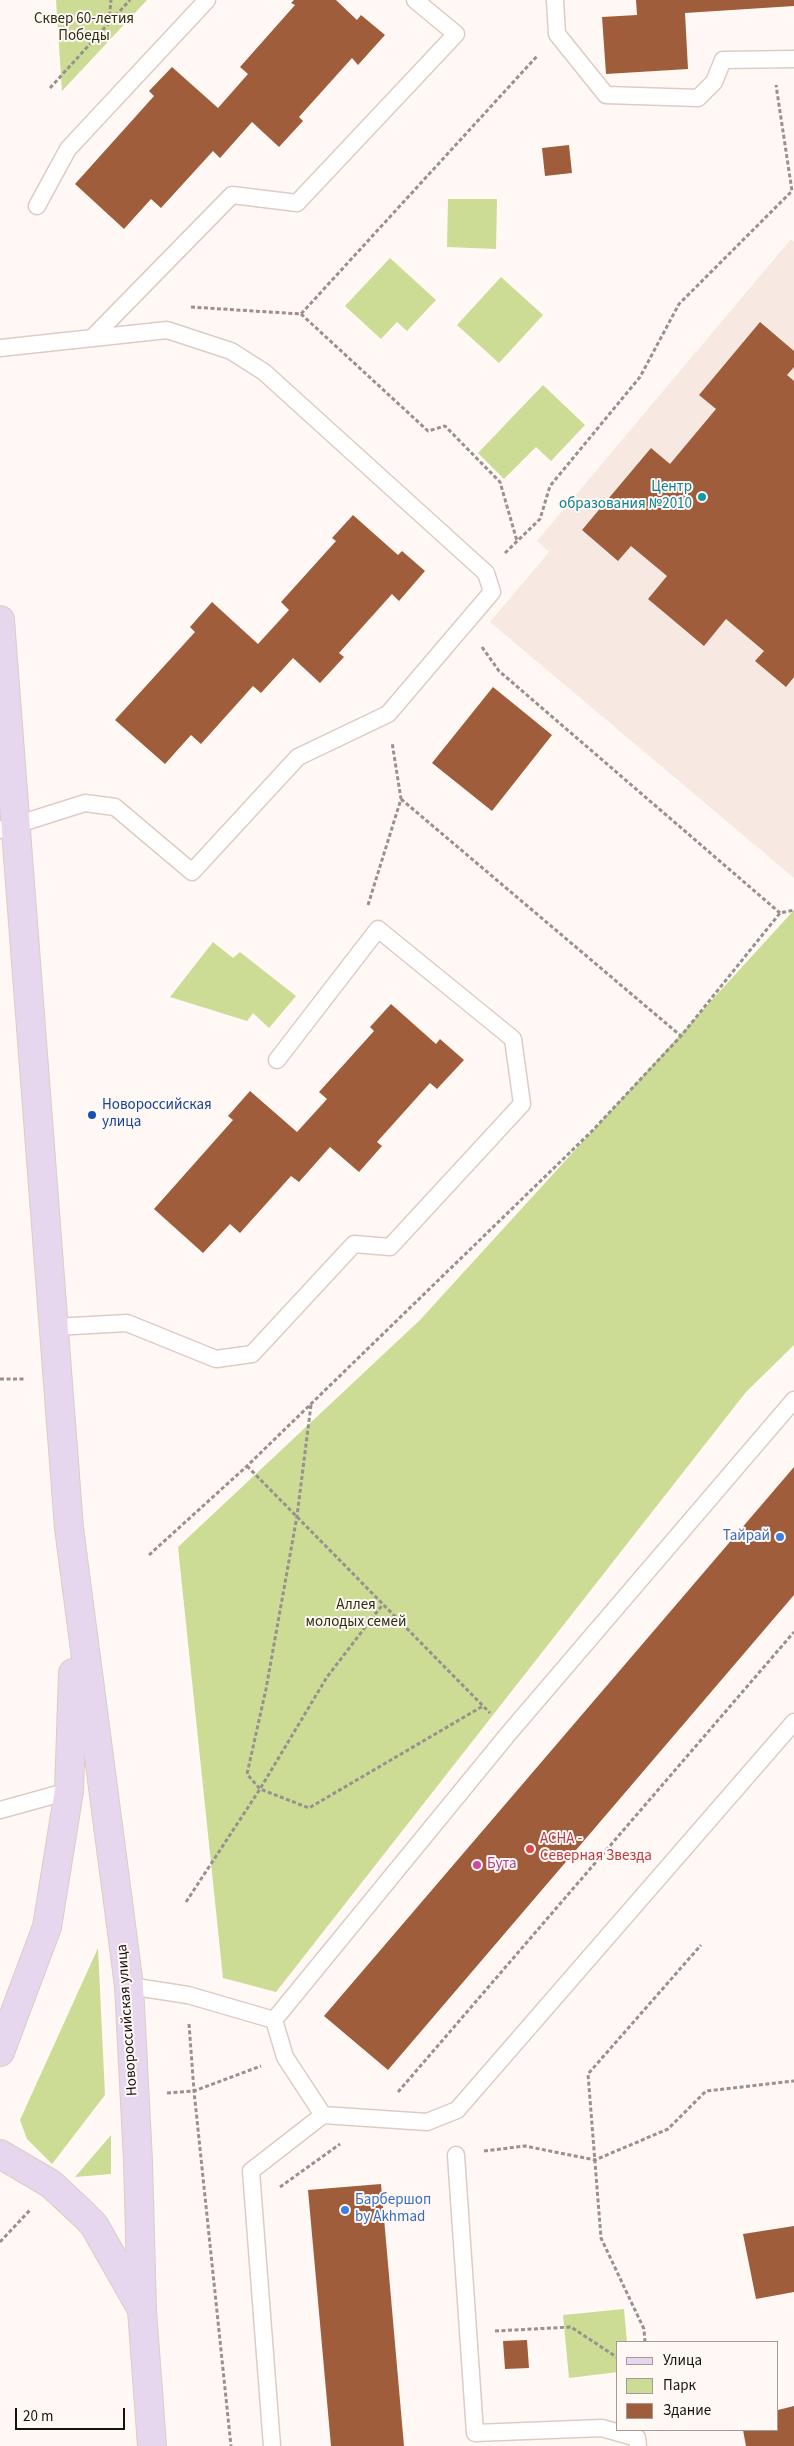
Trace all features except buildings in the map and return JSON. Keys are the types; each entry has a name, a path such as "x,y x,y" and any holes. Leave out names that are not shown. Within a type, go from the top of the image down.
{"street":[{"name":"Новороссийская улица","path":"0,620 7,827 55,1327 68,1528 129,1986 138,2161 142,2310 152,2446"},
{"name":"Новороссийская улица","path":"0,2052 46,1927 63,1840 69,1791 76,1596"},
{"path":"0,2154 51,2184 94,2225 142,2310"}],"lane":[{"path":"37,206 68,149 207,0"},
{"path":"92,338 232,195 297,204 456,34 415,0"},
{"path":"555,0 557,34 606,95 698,98 714,82 723,60 794,59"},
{"path":"0,348 166,330 231,351 264,372 486,573 492,592 388,714 298,757 192,872 114,807 86,803 7,827"},
{"path":"55,1327 127,1324 216,1359 252,1354 354,1244 390,1247 522,1104 513,1039 378,929 277,1060"},
{"path":"274,2020 509,1733 794,1400"},
{"path":"272,2446 251,2171 323,2116 427,2122 457,2110 794,1722"},
{"path":"0,1810 69,1791"},
{"path":"129,1986 188,1995 274,2020"},
{"path":"274,2020 286,2057 323,2116"},
{"path":"456,2155 475,2433 602,2428 637,2438 638,2446"}],"path":[{"path":"110,22 111,0"},
{"path":"50,88 130,0"},
{"path":"301,314 557,34"},
{"path":"486,573 540,518 550,486 640,377 680,304 792,191 772,60"},
{"path":"166,330 188,307 301,314 428,430 445,426 500,482 517,541"},
{"path":"465,624 499,672 780,913"},
{"path":"378,929 368,903 401,799 388,714"},
{"path":"401,799 680,1036"},
{"path":"150,1555 247,1466 592,1131 680,1036 780,913 794,910"},
{"path":"312,1403 297,1516 266,1689 247,1774 260,1789 310,1808 483,1706"},
{"path":"247,1466 509,1733"},
{"path":"186,1902 260,1789 327,1677 383,1604"},
{"path":"273,2192 374,2119 794,1632"},
{"path":"645,2341 644,2329 601,2238 588,2074 702,1945"},
{"path":"188,1995 194,2091 231,2446"},
{"path":"164,2093 194,2091 286,2057"},
{"path":"456,2155 525,2146 595,2160 668,2129 706,2092 794,2081"},
{"path":"0,2242 31,2210"},
{"path":"468,2332 571,2327 616,2357"}],"shaded area":[{"path":"791,239 794,242 794,878 490,622 549,552 537,541"}],"green space":[{"name":"Сквер 60-летия Победы","path":"56,0 147,0 62,91"},
{"path":"448,199 497,199 496,249 447,247"},
{"path":"390,258 436,300 407,331 397,322 381,339 345,306"},
{"path":"501,277 543,315 499,363 457,325"},
{"path":"543,385 585,425 551,461 536,447 504,479 478,453"},
{"name":"Аллея молодых семей","path":"794,910 794,1345 746,1392 276,1992 223,1978 178,1547 420,1320"},
{"path":"213,942 233,958 240,952 296,996 269,1028 253,1013 247,1021 170,997"},
{"path":"98,1948 105,2095 52,2164 27,2139 20,2120"},
{"path":"111,2135 111,2174 75,2177"},
{"path":"624,2309 627,2341 616,2341 616,2372 569,2378 563,2315"}],"place":[{"name":"Центр образования №2010","path":"702,497"},
{"name":"Новороссийская улица","path":"92,1115"},
{"name":"Тайрай","path":"780,1537"},
{"name":"АСНА - Северная Звезда","path":"530,1849"},
{"name":"Бута","path":"477,1865"},
{"name":"Барбершоп by Akhmad","path":"345,2210"}]}
